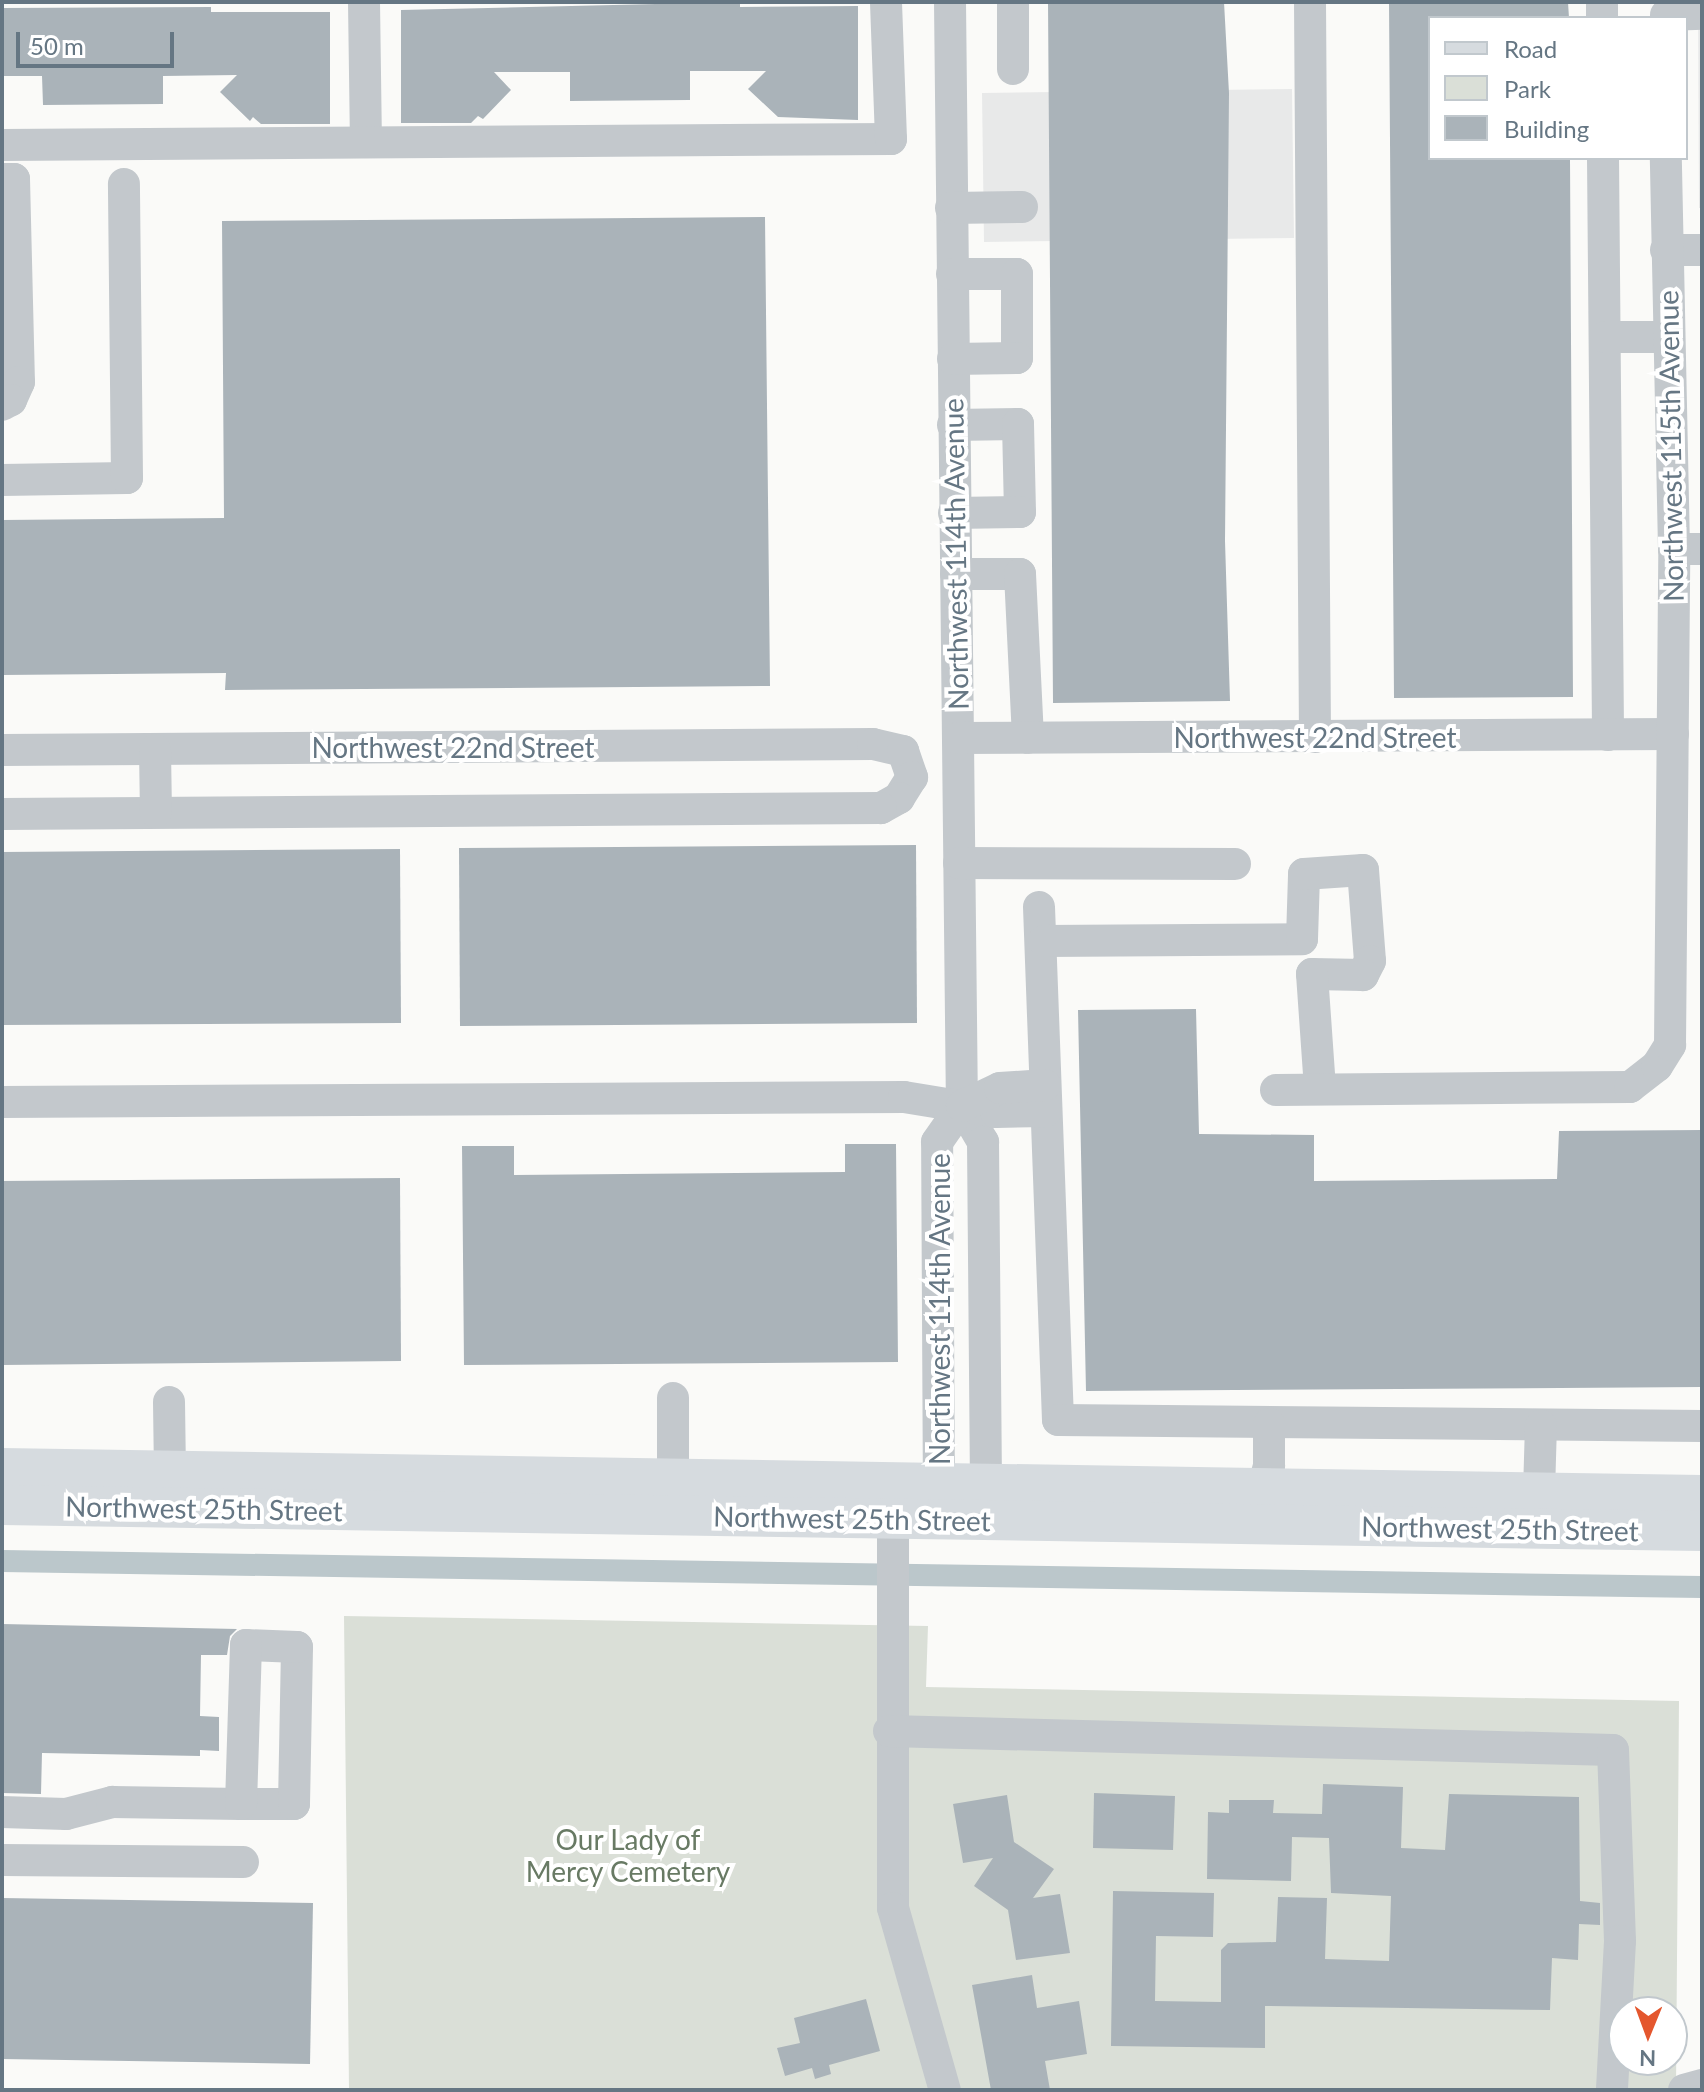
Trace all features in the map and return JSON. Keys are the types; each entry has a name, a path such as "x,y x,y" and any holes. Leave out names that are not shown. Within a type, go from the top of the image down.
{"main road":[{"name":"Northwest 25th Street","path":"2,1468 170,1471 674,1497 893,1516 939,1501 1258,1506 1702,1531"},
{"name":"Northwest 25th Street","path":"1258,1506 1539,1492 1702,1495"},
{"name":"Northwest 25th Street","path":"2,1505 674,1497"}],"street":[{"path":"364,2 366,142"},
{"path":"2,145 891,139 886,2"},
{"name":"Northwest 114th Avenue","path":"950,2 962,1106 983,1142 986,1501"},
{"path":"1013,2 1013,69"},
{"path":"1310,2 1315,737"},
{"path":"1666,12 1702,14"},
{"path":"1603,160 1608,735"},
{"name":"Northwest 115th Avenue","path":"1276,1090 1630,1087 1657,1066 1674,1028 1673,734 1688,549 1668,337 1666,160"},
{"path":"2,179 14,179 19,382 2,405"},
{"path":"2,480 127,478 124,184"},
{"path":"951,208 1022,207"},
{"path":"1666,250 1702,250"},
{"path":"952,274 1017,274 1017,358 953,359"},
{"path":"1605,337 1668,337"},
{"path":"953,425 1018,424 1020,512 954,513"},
{"path":"956,574 1020,574 1028,738"},
{"name":"Northwest 22nd Street","path":"958,738 1673,734"},
{"name":"Northwest 22nd Street","path":"2,750 853,744 903,751 911,765 911,781 899,798 881,808 156,812"},
{"path":"2,814 156,812 155,750"},
{"path":"959,863 1235,864"},
{"path":"1363,870 1370,961 1363,975 1312,974 1303,968 1304,874 1363,870"},
{"path":"1039,907 1044,941 1046,1098 1058,1420 1702,1426"},
{"path":"1044,941 1302,939"},
{"path":"1312,974 1320,1089"},
{"path":"2,1102 904,1097 996,1112 1046,1098"},
{"name":"Northwest 114th Avenue","path":"939,1501 937,1142 962,1106"},
{"path":"673,1398 674,1497"},
{"path":"169,1402 170,1471"},
{"path":"1258,1506 1269,1424"},
{"path":"1539,1492 1541,1426"},
{"path":"893,1516 889,1731 893,1908 945,2090"},
{"path":"2,1812 66,1814 112,1802 241,1804 294,1804 297,1647 246,1645 241,1804"},
{"path":"889,1731 1613,1750 1620,1941 1612,2090"},
{"path":"2,1860 243,1862"},
{"path":"1684,2090 1702,2085"}],"shaded area":[{"path":"1698,2 1702,2 1702,208 1699,208"},
{"path":"1292,89 1294,238 984,242 982,93"}],"green space":[{"name":"Our Lady of Mercy Cemetery","path":"344,1616 928,1626 926,1687 1679,1701 1677,1996 1608,1996 1608,2076 1676,2076 1676,2090 349,2090"}],"building":[{"path":"740,2 740,7 858,6 858,120 778,117 748,89 766,71 690,71 690,100 570,101 570,72 494,72 511,90 483,119 478,116 471,123 401,123 401,10"},
{"path":"1048,2 1224,2 1229,93 1225,541 1230,701 1053,703"},
{"path":"1389,2 1568,2 1569,16 1428,16 1428,160 1570,160 1573,697 1394,698"},
{"path":"211,7 211,12 330,12 330,124 261,124 253,117 250,121 220,92 237,75 163,76 163,104 43,105 42,76 2,76 2,8"},
{"path":"765,217 770,686 225,690 226,673 2,675 2,520 224,518 222,221"},
{"path":"916,845 917,1023 460,1026 459,848"},
{"path":"400,849 401,1023 2,1025 2,852"},
{"path":"1196,1009 1199,1134 1314,1135 1314,1181 1557,1179 1559,1131 1702,1130 1702,1387 1086,1391 1078,1010"},
{"path":"845,1144 896,1144 898,1362 464,1365 462,1146 514,1146 514,1175 845,1172"},
{"path":"400,1178 401,1361 2,1365 2,1181"},
{"path":"2,1624 237,1629 230,1636 227,1655 201,1655 200,1716 219,1717 219,1751 200,1750 200,1756 42,1753 41,1794 2,1793"},
{"path":"1323,1784 1403,1787 1401,1848 1445,1850 1449,1794 1579,1797 1580,1901 1600,1903 1600,1925 1579,1924 1578,1960 1552,1958 1550,2010 1265,2006 1265,2048 1111,2046 1113,1891 1214,1893 1213,1937 1156,1936 1155,2001 1221,2002 1221,1950 1228,1943 1276,1942 1278,1897 1327,1898 1325,1959 1389,1961 1391,1896 1331,1893 1329,1838 1292,1837 1291,1881 1207,1879 1208,1812 1229,1813 1229,1800 1274,1800 1273,1813 1322,1814"},
{"path":"1094,1793 1175,1796 1173,1850 1093,1848"},
{"path":"1007,1795 1014,1842 1054,1869 1033,1898 1060,1894 1070,1953 1016,1960 1008,1910 974,1886 993,1858 963,1863 953,1804"},
{"path":"2,1898 313,1903 310,2064 2,2059"},
{"path":"1032,1975 1037,2008 1079,2001 1087,2054 1045,2061 1050,2090 991,2090 972,1985"},
{"path":"866,1999 880,2051 829,2065 831,2074 815,2079 812,2068 785,2076 777,2048 800,2043 794,2018"}],"waterway":[{"path":"2,1561 1702,1587"}]}
